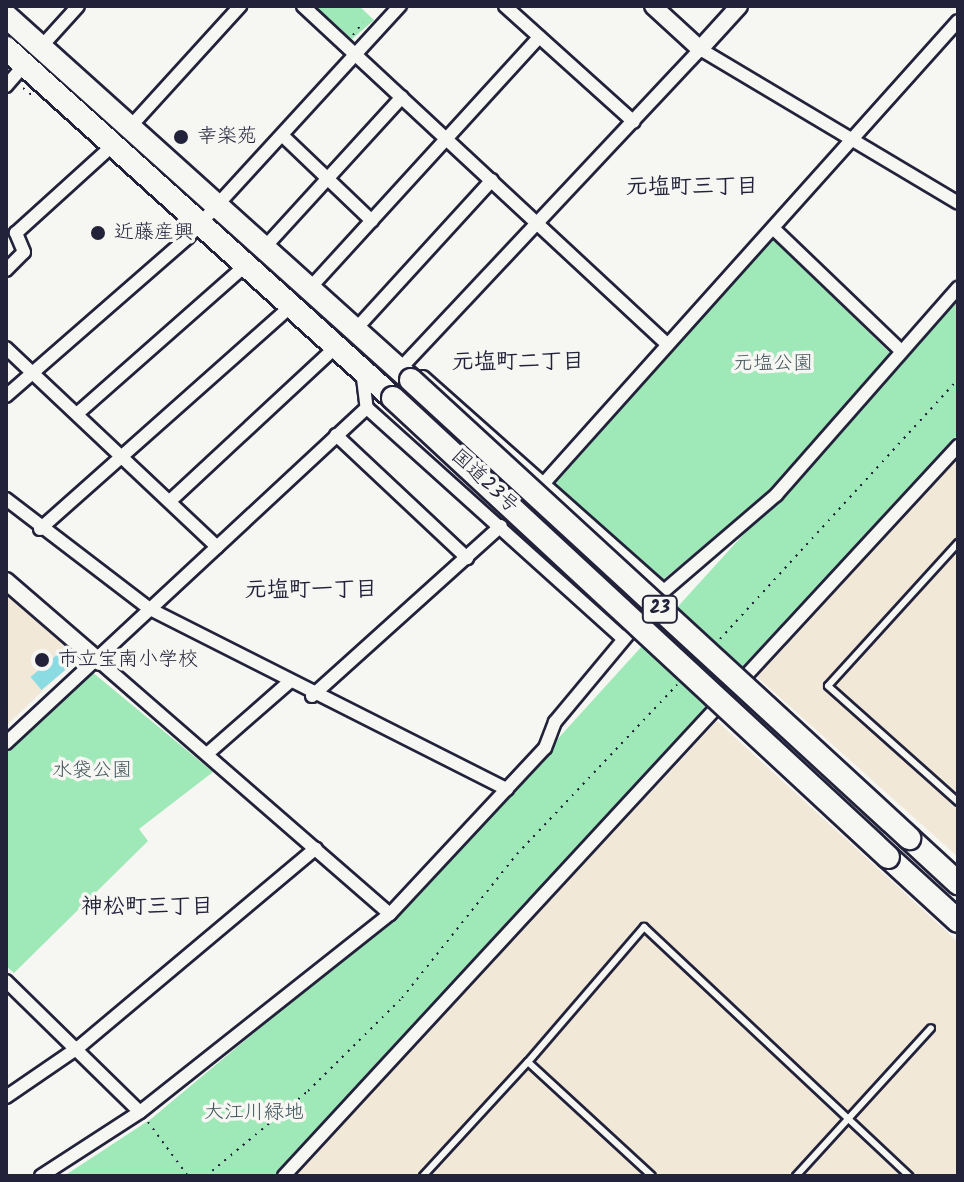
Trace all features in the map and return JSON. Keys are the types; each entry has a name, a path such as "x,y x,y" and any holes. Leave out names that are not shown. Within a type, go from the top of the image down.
{"highway":[{"name":"国道23号","path":"6,16 355,330 406,371 958,883"},
{"name":"国道23号","path":"6,48 337,346 958,921"}],"street":[{"path":"41,47 78,6"},
{"path":"130,127 240,6"},
{"path":"303,6 666,343"},
{"path":"6,396 202,224 400,6"},
{"path":"505,6 634,122"},
{"path":"653,6 700,49 850,142 958,203"},
{"path":"664,591 544,483 406,371 739,6"},
{"path":"544,483 666,343 774,229 958,21"},
{"path":"310,288 539,37"},
{"path":"6,86 25,64"},
{"path":"265,247 402,97"},
{"path":"283,136 372,221"},
{"path":"16,233 114,144"},
{"path":"355,330 492,180"},
{"path":"6,223 16,233 24,252 6,270"},
{"path":"774,229 901,351"},
{"path":"78,413 247,264"},
{"path":"41,1176 140,1111 390,914 507,789 622,638 664,591 776,495 958,288"},
{"path":"40,529 292,305"},
{"path":"170,501 337,346"},
{"path":"6,348 217,547"},
{"path":"362,369 367,408 622,638"},
{"path":"6,743 100,662 150,609 367,408"},
{"path":"336,435 467,558"},
{"path":"284,1176 958,446"},
{"path":"6,499 40,529 150,609 312,696 507,789"},
{"path":"312,696 501,526"},
{"path":"6,581 390,914"},
{"path":"207,754 288,683"},
{"path":"6,1097 79,1047 316,848"},
{"path":"6,981 79,1047 140,1111"}],"lane":[{"path":"958,543 828,686 958,802"},
{"path":"423,1176 528,1062 644,927 909,1176"},
{"path":"796,1176 931,1028"},
{"path":"528,1062 652,1176"}],"path":[{"path":"349,39 363,22"},
{"path":"716,643 958,379"},
{"path":"206,1176 308,1091 402,998 517,854 684,677"},
{"path":"140,1111 188,1176"}],"shaded area":[{"path":"958,454 958,857 756,676"},
{"name":"市立宝南小学校","path":"6,595 78,657 6,726"},
{"path":"717,721 958,942 958,1176 294,1176"}],"green space":[{"path":"359,6 374,20 352,39 317,8"},
{"name":"元塩公園","path":"773,239 891,354 772,491 661,581 554,485"},
{"name":"大江川緑地","path":"958,298 958,434 297,1156 275,1176 64,1176 151,1119 406,906"},
{"name":"水袋公園","path":"91,671 213,772 139,829 148,841 14,973 6,966 6,747"}],"water":[{"path":"65,648 76,661 41,690 31,677"}],"place":[{"name":"幸楽苑","path":"181,137"},
{"name":"近藤産興","path":"98,233"},
{"name":"市立宝南小学校","path":"42,660"}],"district":[{"name":"元塩町三丁目","path":"692,188"},
{"name":"元塩町二丁目","path":"518,363"},
{"name":"元塩町一丁目","path":"311,591"},
{"name":"神松町三丁目","path":"147,908"}]}
